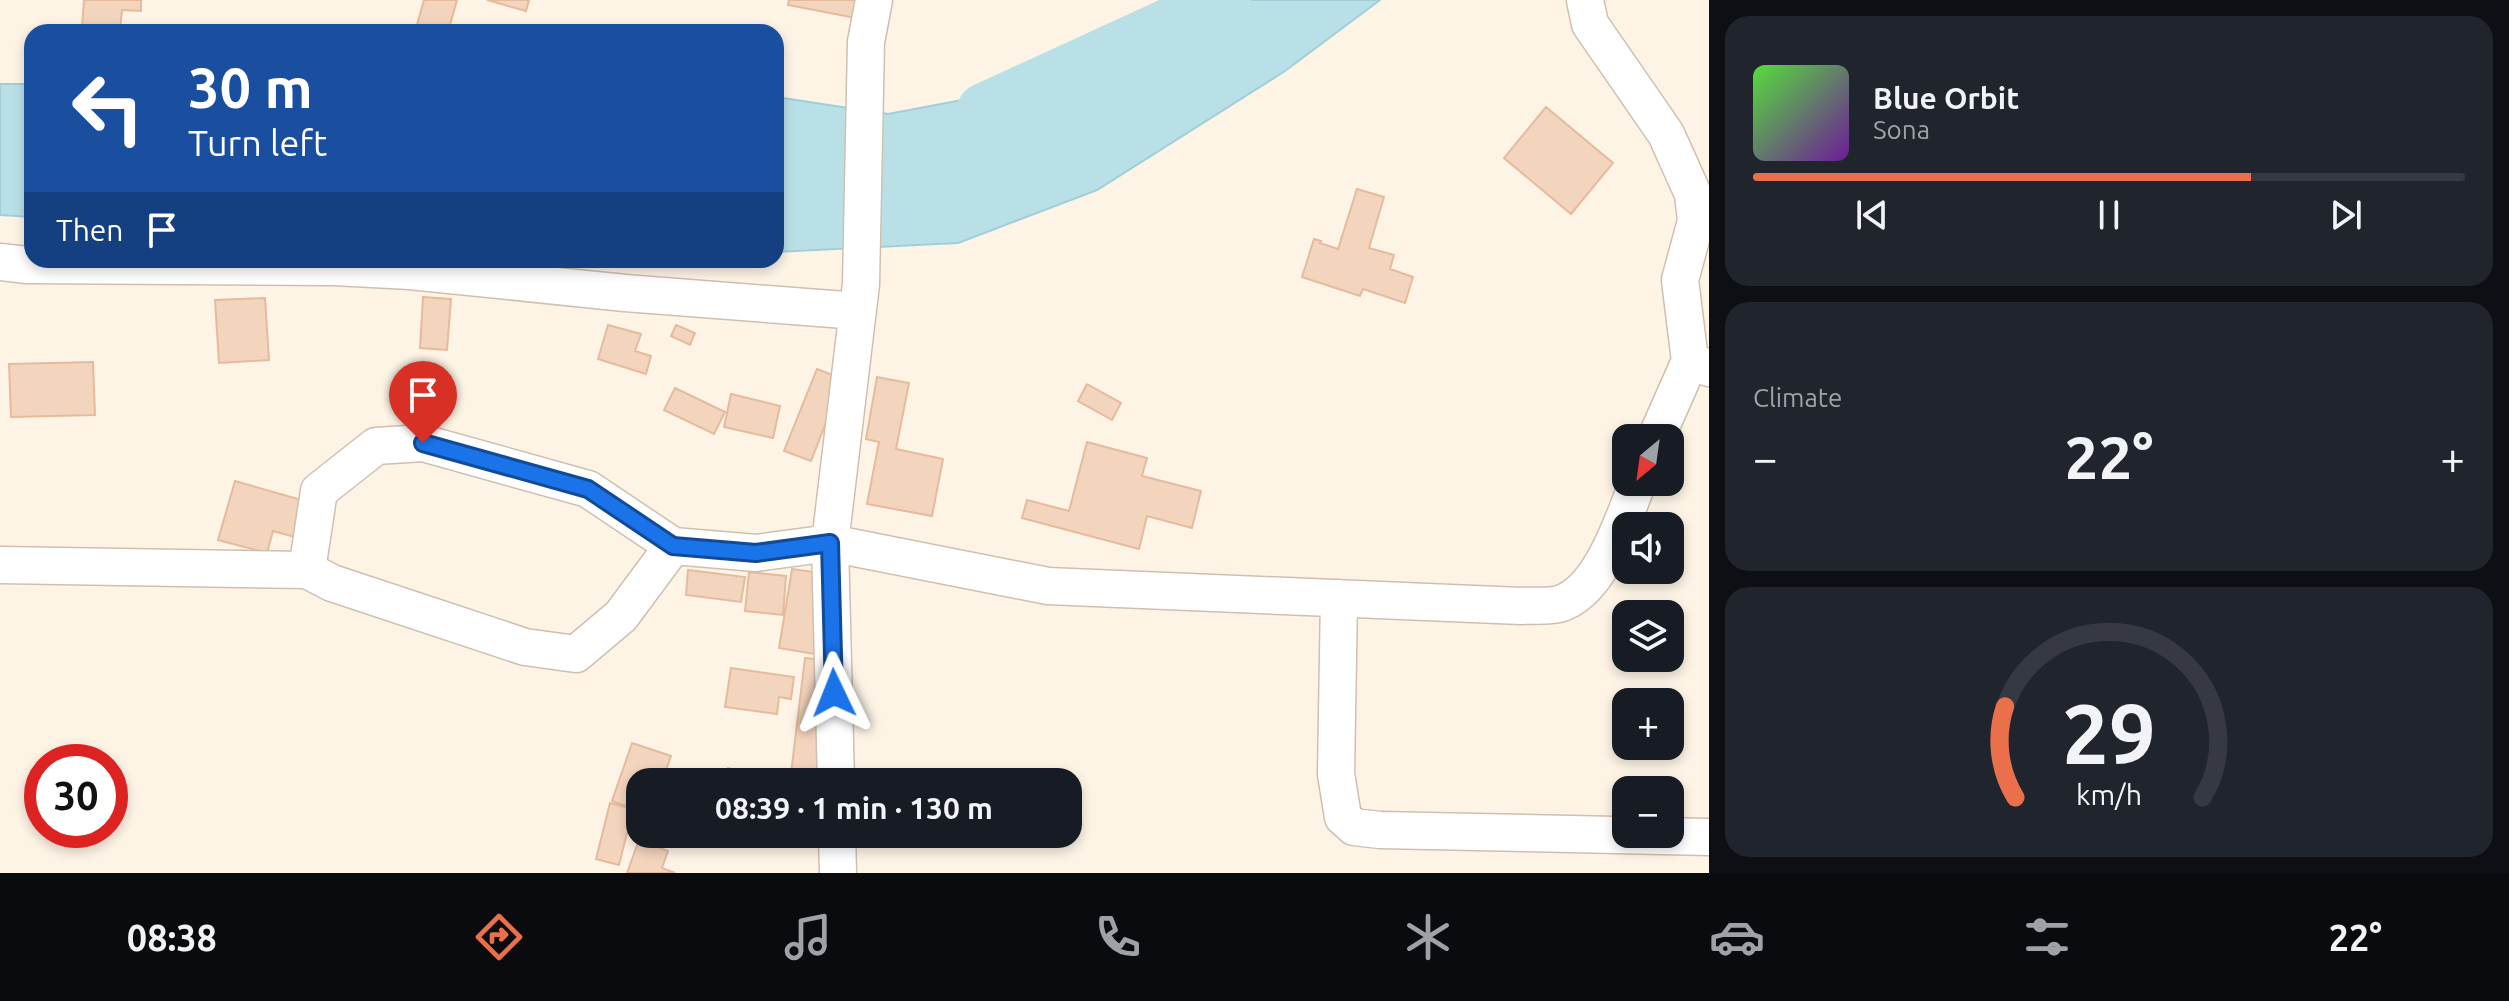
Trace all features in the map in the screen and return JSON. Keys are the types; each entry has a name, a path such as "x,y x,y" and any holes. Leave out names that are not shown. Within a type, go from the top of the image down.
{"street":[{"path":"836,768 830,543 860,298 866,42 874,0"},
{"path":"1585,0 1590,24 1666,134 1693,194 1696,221 1680,280 1699,365 1664,424"},
{"path":"0,262 24,265"},
{"path":"353,268 625,293 860,298"},
{"path":"307,570 319,491 376,446 423,443 588,489 673,546 756,553 830,543 1048,586 1521,606 1559,604 1588,587 1615,538 1632,496"},
{"path":"0,565 307,570 332,583 525,647 576,654 621,616 673,546"},
{"path":"1339,598 1336,774 1343,817 1354,827 1709,837"},
{"path":"837,848 838,873"}],"water":[{"path":"1224,0 1380,0 1285,71 1097,190 958,243 784,252 784,98 888,114 1036,86"},
{"path":"0,84 24,84 24,216 0,215"}],"building":[{"path":"84,0 141,0 141,11 122,10 121,24 82,24"},
{"path":"424,0 457,0 450,24 417,24"},
{"path":"487,0 529,0 526,11"},
{"path":"789,0 864,0 861,19 788,5"},
{"path":"1546,107 1613,163 1571,214 1504,158"},
{"path":"1357,189 1384,197 1369,248 1394,255 1390,269 1413,277 1405,303 1363,289 1360,296 1302,277 1314,239 1338,249"},
{"path":"423,297 451,299 447,350 420,348"},
{"path":"265,298 269,360 219,363 215,300"},
{"path":"608,325 641,334 635,351 651,356 646,374 598,359"},
{"path":"676,325 695,333 690,345 671,336"},
{"path":"93,362 95,415 11,417 9,364"},
{"path":"817,369 843,379 811,461 784,451"},
{"path":"877,377 909,383 896,449 943,459 932,516 867,504 879,442 866,439"},
{"path":"1087,384 1121,403 1112,420 1078,401"},
{"path":"675,388 725,412 714,434 664,410"},
{"path":"731,394 780,406 773,438 724,427"},
{"path":"1087,442 1147,458 1142,476 1201,491 1192,528 1147,516 1139,549 1022,518 1027,500 1069,511"},
{"path":"235,481 312,503 302,539 273,531 267,553 218,540"},
{"path":"792,569 828,574 815,654 779,648"},
{"path":"688,570 745,577 741,602 686,595"},
{"path":"749,572 786,576 783,615 745,611"},
{"path":"805,658 833,661 821,768 792,768"},
{"path":"731,668 794,677 791,699 779,697 777,714 725,707"},
{"path":"632,743 671,756 667,768 626,768 626,806 612,801"},
{"path":"610,803 626,807 626,837 619,865 596,859"},
{"path":"636,848 660,848 668,851 662,868 675,873 627,873"}],"waterway":[{"path":"984,110 1224,0"}],"route":[{"path":"423,443 588,489 673,546 756,553 830,543 834,693"}]}
